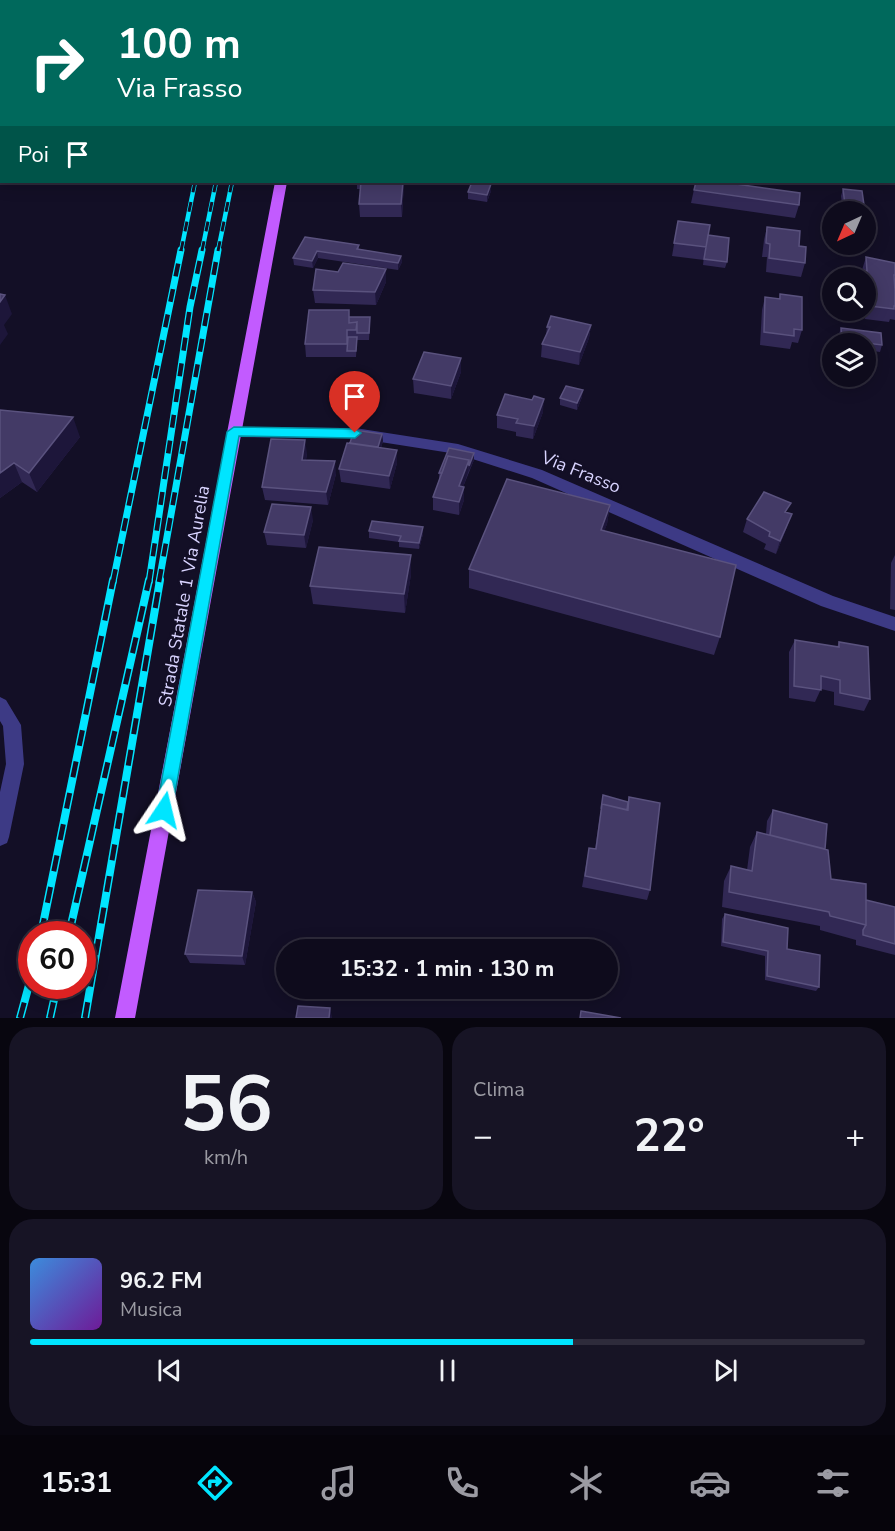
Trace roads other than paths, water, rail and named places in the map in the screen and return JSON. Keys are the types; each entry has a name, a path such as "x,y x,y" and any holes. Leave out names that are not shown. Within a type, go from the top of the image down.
{"main road":[{"name":"Strada Statale 1 Via Aurelia","path":"125,1018 281,183"}],"street":[{"name":"Via Frasso","path":"234,432 355,433 458,449 537,474 807,592 895,624"},
{"path":"0,705 12,725 15,764 0,837"}],"railway":[{"path":"181,251 195,183"},
{"path":"202,251 216,183"},
{"path":"218,251 232,183"},
{"path":"113,582 181,250"},
{"path":"149,582 190,307 202,250"},
{"path":"159,582 218,250"},
{"path":"44,921 113,580"},
{"path":"72,921 149,580"},
{"path":"85,1018 160,580"},
{"path":"20,1018 25,999"},
{"path":"50,1018 54,999"}]}
